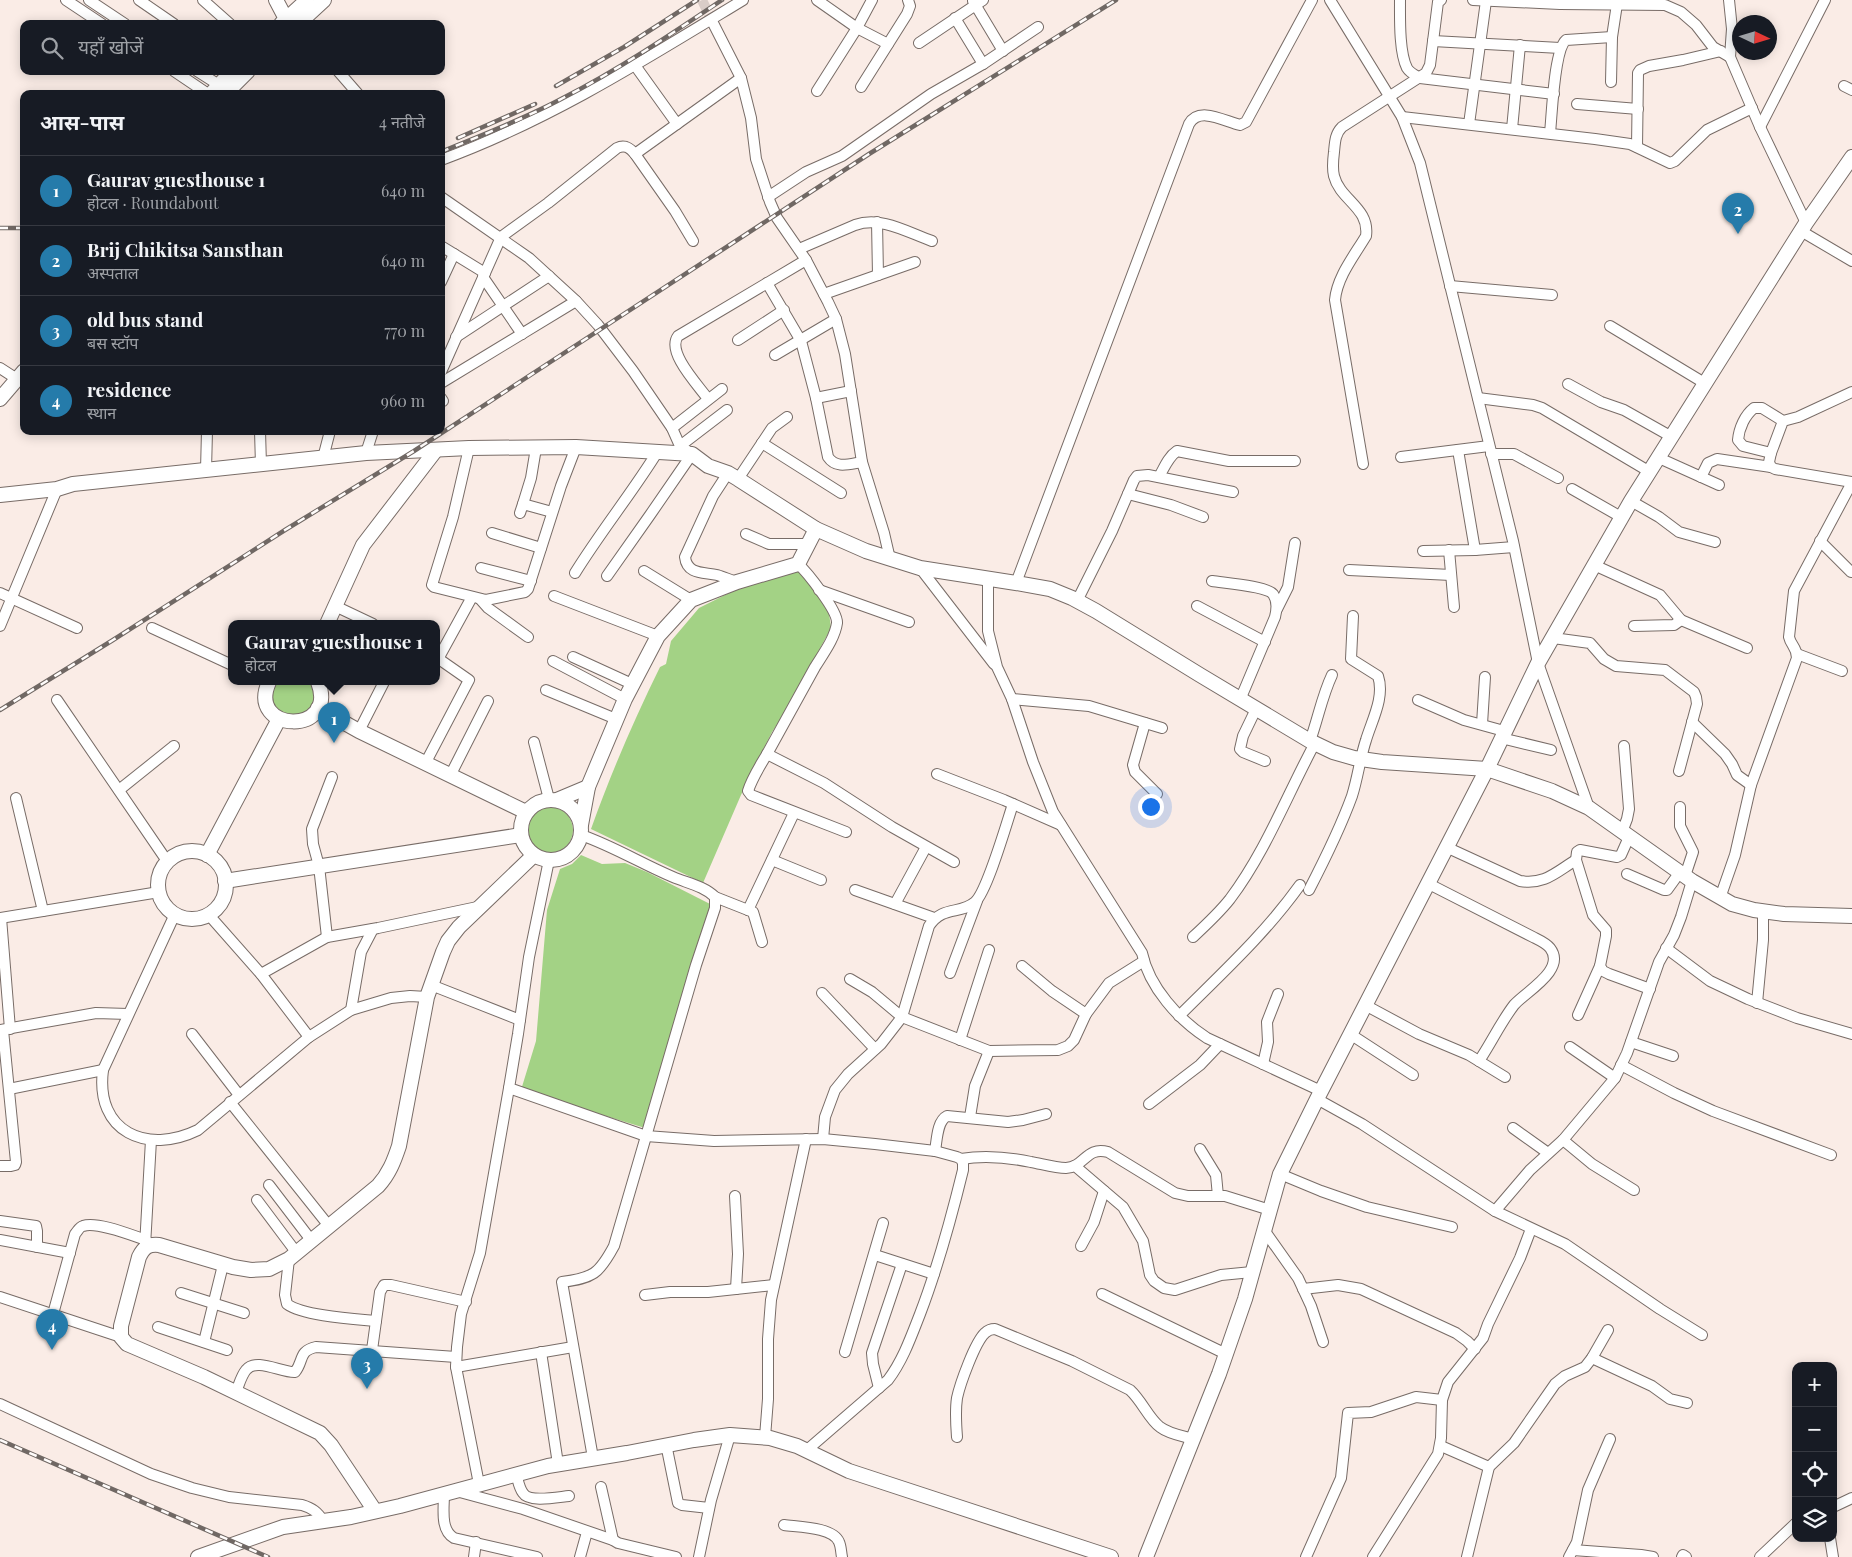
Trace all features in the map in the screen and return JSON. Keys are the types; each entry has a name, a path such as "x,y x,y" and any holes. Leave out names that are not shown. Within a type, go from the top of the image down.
{"street":[{"path":"66,0 96,20"},
{"path":"89,0 119,20"},
{"path":"139,0 168,20"},
{"path":"203,0 226,20"},
{"path":"276,0 288,20"},
{"path":"291,20 307,0"},
{"path":"292,20 324,0"},
{"path":"445,158 492,140 574,100 743,0"},
{"path":"817,0 857,28 888,44"},
{"path":"817,91 857,28 872,0"},
{"path":"1016,583 1192,118 1198,115 1206,115 1240,125 1246,122 1312,0"},
{"path":"1330,0 1402,117 1420,163 1514,546 1538,662 1589,808"},
{"path":"1400,0 1400,31 1405,62 1411,72 1420,78 1554,94"},
{"path":"1363,464 1335,300 1336,290 1341,278 1366,236 1367,228 1362,214 1339,188 1334,177 1332,167 1337,132 1426,74 1430,65 1438,2 1441,0"},
{"path":"1472,0 1560,4 1620,3 1665,5 1672,7 1696,24 1713,47 1730,57"},
{"path":"1729,0 1732,29 1730,57 1804,227 1852,261"},
{"path":"1760,127 1825,0"},
{"path":"1469,124 1486,1"},
{"path":"861,87 907,14 910,2"},
{"path":"919,43 977,2 1003,51"},
{"path":"1611,82 1612,37 1620,3"},
{"path":"955,18 983,64"},
{"path":"713,23 741,78 751,118 756,159 768,197 777,218 806,260 836,319 845,354 862,462 890,559"},
{"path":"768,197 812,169 842,156 931,94 983,64 1038,27"},
{"path":"1550,134 1558,60 1562,43 1566,40 1612,37"},
{"path":"1433,41 1560,48"},
{"path":"1512,129 1520,46"},
{"path":"1637,147 1638,73 1640,70 1649,66 1721,51"},
{"path":"634,64 677,124"},
{"path":"182,75 211,90"},
{"path":"200,75 213,90"},
{"path":"217,90 229,75"},
{"path":"218,90 242,75"},
{"path":"341,75 355,90"},
{"path":"635,154 741,78"},
{"path":"1577,104 1638,109"},
{"path":"1402,117 1595,139 1637,147 1670,163 1708,130 1752,108"},
{"path":"445,363 501,237 548,203 617,148 625,146 630,148 635,154 675,211 693,241"},
{"path":"1146,1557 1226,1354 1280,1174 1319,1095 1487,769 1538,662 1631,501 1804,227 1852,157"},
{"path":"445,200 529,258 576,301 633,371 686,450 708,466 733,476 816,529 840,541 920,568 1050,590 1077,601 1240,700 1333,752 1361,759 1487,769 1552,791 1589,808 1686,876 1732,904 1763,911 1852,916"},
{"path":"799,249 864,222 878,222 932,242"},
{"path":"878,222 878,275"},
{"path":"445,248 484,275 522,334"},
{"path":"445,273 454,254"},
{"path":"708,399 676,355 674,344 678,336 806,260"},
{"path":"824,294 915,262"},
{"path":"456,337 549,276"},
{"path":"767,283 801,341 816,398 826,450 831,462 838,465 862,462"},
{"path":"1450,286 1552,295"},
{"path":"445,381 576,301"},
{"path":"738,340 784,310"},
{"path":"775,355 836,319"},
{"path":"1610,326 1706,384"},
{"path":"0,368 20,375 0,399"},
{"path":"1568,384 1600,402 1624,410 1672,437"},
{"path":"672,428 722,389"},
{"path":"816,398 851,392"},
{"path":"1771,453 1743,446 1738,440 1738,434 1748,413 1754,408 1762,408 1783,421 1798,417 1852,392"},
{"path":"1478,398 1533,405 1542,408 1650,472"},
{"path":"607,576 650,516 686,450 727,410"},
{"path":"737,582 714,575 698,573 686,564 685,557 713,496 762,443 772,428 788,417"},
{"path":"1771,467 1769,462 1771,453 1783,421"},
{"path":"206,470 207,435"},
{"path":"260,435 261,465"},
{"path":"323,458 329,435"},
{"path":"366,453 372,435"},
{"path":"762,443 841,493"},
{"path":"0,495 57,489 73,484 366,453 469,448 576,447 658,451 686,450"},
{"path":"469,448 453,517 432,582 434,587 486,600 525,592 528,589 552,512 576,447"},
{"path":"536,448 531,478 522,508 552,512"},
{"path":"329,620 363,545 436,450"},
{"path":"1458,450 1475,550"},
{"path":"1401,457 1458,450 1490,450 1514,454 1558,478"},
{"path":"575,573 599,535 643,475 658,451"},
{"path":"1159,477 1168,459 1177,451 1229,461 1295,461"},
{"path":"1659,458 1719,484"},
{"path":"1701,476 1708,462 1717,459 1771,467 1852,484 1794,591 1788,637 1797,654 1797,658 1751,785 1735,855 1720,898"},
{"path":"1077,601 1109,538 1137,476 1148,475 1233,492"},
{"path":"0,626 57,489"},
{"path":"1572,489 1622,518"},
{"path":"1128,494 1171,504 1203,517"},
{"path":"1631,501 1680,532 1715,542"},
{"path":"588,787 553,799 540,801 526,812 522,820 521,835 527,848 534,855 549,860 563,858 572,852 578,844 588,787 625,699 658,636 691,600 737,582 798,564 816,529"},
{"path":"492,533 541,548"},
{"path":"746,534 769,544 808,544"},
{"path":"1820,541 1851,572"},
{"path":"1240,700 1265,642 1276,610 1288,586 1295,543"},
{"path":"1424,551 1475,550 1514,546"},
{"path":"1449,550 1454,607"},
{"path":"798,564 806,571 833,608 837,621 834,633 748,791 751,795 794,813 846,832"},
{"path":"1594,564 1660,595 1681,620 1747,648"},
{"path":"481,568 531,581"},
{"path":"920,568 996,667 1012,698 1033,762 1053,812 1142,953 1160,993 1191,1028 1319,1095 1495,1211 1565,1244 1702,1336"},
{"path":"1349,570 1451,575"},
{"path":"644,571 691,600"},
{"path":"988,579 988,631 996,667"},
{"path":"1212,581 1270,591 1276,598 1276,610"},
{"path":"818,589 909,622"},
{"path":"0,593 77,628"},
{"path":"554,596 658,636"},
{"path":"476,598 528,637"},
{"path":"440,653 476,598"},
{"path":"335,606 365,620"},
{"path":"1197,606 1265,642"},
{"path":"1179,1016 1251,944 1284,907 1305,888 1337,836 1352,794 1378,702 1380,682 1378,676 1351,659 1353,616"},
{"path":"1634,626 1674,625 1681,620"},
{"path":"152,628 228,663"},
{"path":"1553,638 1590,643 1604,659 1616,666 1665,670 1694,692 1696,704 1679,772"},
{"path":"1797,654 1842,671"},
{"path":"573,657 632,684"},
{"path":"426,762 469,680 440,660"},
{"path":"553,661 625,699"},
{"path":"1193,938 1218,913 1243,879 1267,840 1313,742 1326,687 1332,675"},
{"path":"1482,724 1485,677"},
{"path":"267,685 266,699 268,707 279,719 287,722 296,722 305,720 318,708 321,691 319,685"},
{"path":"359,731 382,685"},
{"path":"546,690 616,719"},
{"path":"1012,698 1089,706 1162,728"},
{"path":"57,700 167,861"},
{"path":"1418,700 1464,720 1482,724 1503,734 1551,750"},
{"path":"451,774 488,701"},
{"path":"318,708 359,731 526,812"},
{"path":"1256,709 1243,736 1240,749 1265,761"},
{"path":"207,854 279,719"},
{"path":"1145,722 1134,765 1135,772 1157,794"},
{"path":"1692,722 1725,754 1737,774 1751,785"},
{"path":"534,742 553,799"},
{"path":"119,790 174,746"},
{"path":"1578,1015 1600,966 1606,930 1593,915 1576,860 1577,852 1580,850 1617,858 1621,855 1628,809 1624,746"},
{"path":"767,754 824,783 926,848 954,862"},
{"path":"937,774 1062,825"},
{"path":"327,936 319,866 313,844 312,829 332,777"},
{"path":"16,798 43,911"},
{"path":"553,799 573,808 578,816 581,830 601,842 671,877 710,892 715,897 752,912 762,942"},
{"path":"950,973 977,900 989,875 1013,804"},
{"path":"1495,1211 1530,1170 1563,1140 1615,1078 1621,1065 1659,962 1681,917 1686,876 1693,852 1680,826 1680,807"},
{"path":"748,910 794,813"},
{"path":"225,880 521,835"},
{"path":"1446,847 1526,882 1542,881 1576,860"},
{"path":"895,904 926,848"},
{"path":"186,851 197,851 207,854 216,861 222,870 225,880 225,892 220,903 208,914 192,919 175,914 163,903 159,892 160,876 167,861 186,851"},
{"path":"53,1314 76,1234 80,1227 84,1225 96,1225 145,1244 159,1245 223,1265 261,1271 269,1270 293,1256 378,1186 386,1177 393,1164 399,1146 429,991 442,952 459,928 534,855"},
{"path":"479,1484 456,1362 458,1334 481,1244 509,1088 528,957 549,860"},
{"path":"772,860 821,880"},
{"path":"1627,874 1664,890 1667,890 1686,876"},
{"path":"1427,883 1533,937 1549,946 1551,950 1552,969 1515,1005 1479,1061"},
{"path":"855,890 934,918"},
{"path":"0,1166 15,1165 16,1162 4,1030 1,918 159,892"},
{"path":"593,1458 562,1282 591,1275 600,1270 614,1246 715,908 715,897"},
{"path":"823,1138 825,1117 834,1090 875,1049 902,1016 928,926 934,918 944,912 970,905 977,900"},
{"path":"261,974 327,936 373,929 482,906"},
{"path":"1757,1003 1763,911"},
{"path":"175,914 103,1070 101,1086 104,1102 112,1119 130,1135 160,1141 186,1136 198,1130 309,1037 351,1010 391,998 429,991 520,1020"},
{"path":"208,914 261,974 309,1037"},
{"path":"351,1010 361,952 373,929"},
{"path":"1666,948 1710,981 1757,1003 1828,1028 1852,1034"},
{"path":"960,1040 989,950"},
{"path":"850,979 872,992 902,1016 989,1051 1063,1048 1074,1040 1086,1014 1109,983 1144,961"},
{"path":"1022,966 1086,1014"},
{"path":"1600,966 1603,971 1609,974 1650,989"},
{"path":"822,993 875,1049"},
{"path":"1262,1064 1268,1042 1267,1022 1278,994"},
{"path":"1365,1005 1479,1061 1505,1077"},
{"path":"4,1030 96,1013 128,1014"},
{"path":"192,1034 239,1095"},
{"path":"1350,1034 1413,1075"},
{"path":"1630,1042 1673,1056"},
{"path":"1149,1104 1200,1065 1220,1044"},
{"path":"1570,1047 1615,1078"},
{"path":"970,1117 975,1086 989,1051"},
{"path":"1621,1065 1713,1111 1830,1154"},
{"path":"10,1089 103,1070"},
{"path":"509,1088 646,1136 714,1141 823,1138 934,1151 961,1159 976,1156 995,1156 1065,1168 1075,1166 1092,1152 1102,1151 1108,1152 1175,1193 1188,1196 1233,1197 1270,1210"},
{"path":"230,1102 329,1226"},
{"path":"934,1151 944,1117 970,1117 1008,1122 1046,1114"},
{"path":"1513,1128 1548,1153"},
{"path":"765,1438 771,1300 806,1139"},
{"path":"121,1337 121,1326 138,1261 145,1244 152,1140"},
{"path":"1563,1140 1592,1164 1634,1190"},
{"path":"1200,1149 1216,1175 1218,1196"},
{"path":"807,1450 888,1380 898,1366 908,1345 947,1236 963,1170 961,1159"},
{"path":"1075,1166 1118,1202 1134,1223 1145,1247 1150,1275 1164,1288 1175,1290 1221,1275 1252,1272"},
{"path":"1280,1174 1367,1207 1452,1227"},
{"path":"269,1185 311,1240"},
{"path":"1081,1246 1094,1222 1104,1191"},
{"path":"734,1196 738,1254 736,1289"},
{"path":"257,1200 293,1256 285,1295 287,1304 291,1307 323,1314 376,1321"},
{"path":"0,1221 36,1226 38,1231 37,1246"},
{"path":"845,1352 883,1223"},
{"path":"1373,1557 1438,1454 1441,1446 1442,1400 1448,1382 1482,1338 1520,1258 1531,1229"},
{"path":"1264,1230 1298,1278 1323,1342"},
{"path":"0,1240 70,1253"},
{"path":"875,1255 934,1274"},
{"path":"879,1388 872,1353 902,1264"},
{"path":"204,1342 223,1265"},
{"path":"372,1350 380,1292 382,1287 387,1284 466,1302"},
{"path":"645,1295 670,1292 708,1292 774,1285"},
{"path":"1303,1289 1338,1285 1361,1289 1456,1333 1475,1349"},
{"path":"181,1294 244,1313"},
{"path":"1102,1294 1226,1354"},
{"path":"0,1297 121,1337 127,1344 236,1392 320,1433 332,1445 375,1512"},
{"path":"158,1327 227,1350"},
{"path":"956,1437 956,1412 960,1387 983,1335 990,1329 995,1329 1072,1361 1130,1390 1158,1426 1193,1439"},
{"path":"1467,1557 1489,1467 1514,1443 1555,1384 1565,1376 1585,1367 1608,1330"},
{"path":"236,1392 245,1371 249,1367 255,1365 264,1366 293,1373 298,1370 304,1352 310,1348 325,1346 372,1350 456,1362 541,1352 573,1346"},
{"path":"541,1352 558,1464"},
{"path":"1592,1358 1652,1386 1670,1399 1687,1404"},
{"path":"1306,1557 1341,1478 1348,1413 1371,1412 1416,1397 1442,1400"},
{"path":"0,1404 159,1477 192,1488 229,1497 310,1507 318,1513 323,1521"},
{"path":"699,1557 709,1508 730,1435"},
{"path":"198,1557 283,1527 375,1512 558,1464 666,1444 730,1435 765,1438 807,1450 849,1471 1086,1553 1111,1557"},
{"path":"1610,1439 1588,1490 1571,1554 1641,1555 1653,1557"},
{"path":"666,1444 678,1503 682,1506 709,1508"},
{"path":"1441,1446 1489,1467"},
{"path":"516,1474 522,1493 526,1497 538,1499 569,1496"},
{"path":"601,1487 613,1540"},
{"path":"449,1492 523,1509 613,1540 618,1544 676,1557"},
{"path":"449,1492 445,1527 447,1533 454,1538 537,1557"},
{"path":"1837,1505 1852,1498"},
{"path":"784,1524 831,1533 839,1542 842,1557"},
{"path":"1760,1557 1792,1527"},
{"path":"580,1557 587,1532"},
{"path":"474,1557 476,1542"},
{"path":"1831,1542 1833,1557"},
{"path":"1682,1557 1683,1555 1686,1557"}],"green space":[{"path":"795,570 805,575 829,613 831,628 788,708 772,732 741,795 703,883 591,829 641,707 660,667 666,664 671,641 699,608 743,586"},
{"path":"275,685 310,685 314,694 313,704 307,711 298,715 280,713 274,707 272,697"},
{"path":"550,807 563,811 569,817 573,830 569,843 563,849 550,853 537,849 531,843 527,830 531,817 537,811"},
{"path":"581,855 602,864 625,863 712,905 645,1128 521,1090 536,1041 547,910 560,869 572,864"}],"tunnel":[{"path":"702,0 713,23"}],"railway":[{"path":"556,86 624,47 697,0"},
{"path":"445,150 548,106 604,76 722,0"},
{"path":"445,431 869,154 1116,0"},
{"path":"458,138 535,104"},
{"path":"0,228 20,228"},
{"path":"0,710 439,435"},
{"path":"0,1440 268,1557"}],"place":[{"name":"Brij Chikitsa Sansthan","path":"1738,234"},
{"name":"Gaurav guesthouse 1","path":"334,743"},
{"name":"residence","path":"52,1350"},
{"name":"old bus stand","path":"367,1389"}]}
